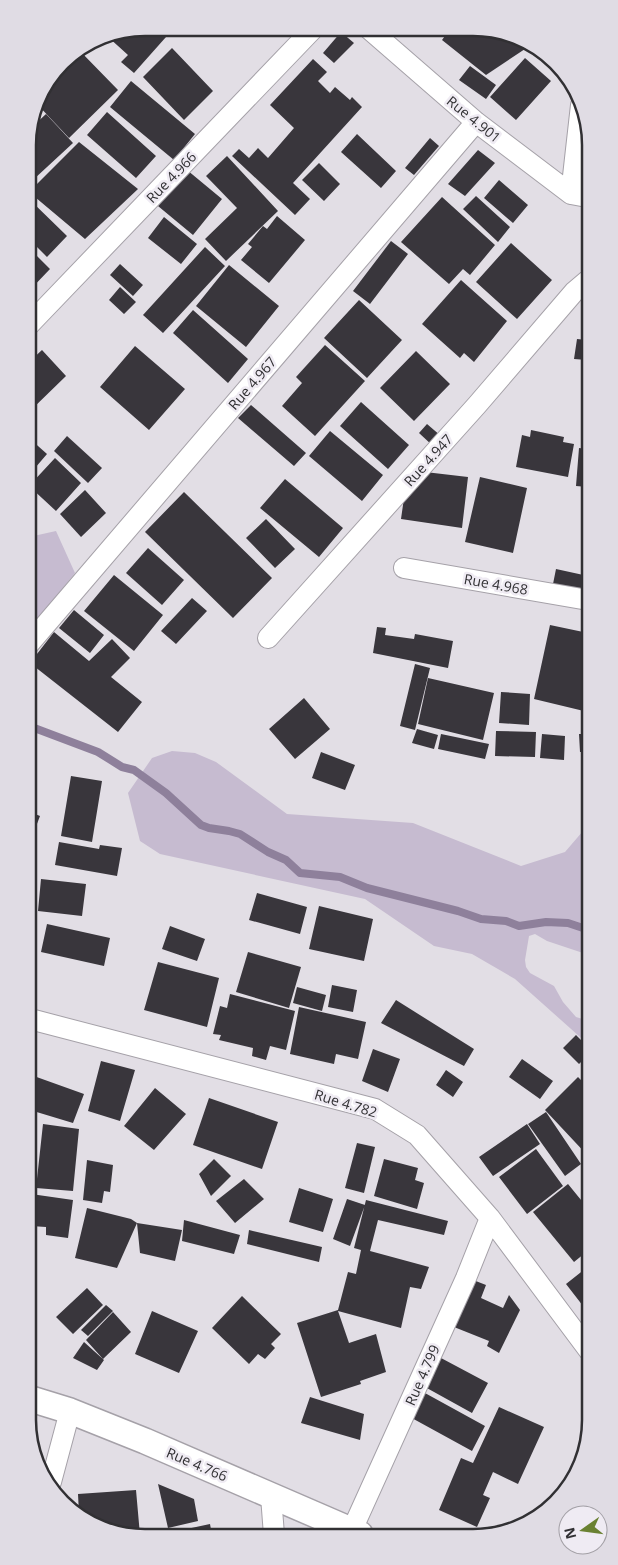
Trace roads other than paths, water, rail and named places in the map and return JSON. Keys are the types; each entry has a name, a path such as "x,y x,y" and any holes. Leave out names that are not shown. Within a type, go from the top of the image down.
{"street":[{"name":"Rue 4.966","path":"36,318 305,36"},
{"name":"Rue 4.901","path":"378,36 476,122 579,195"},
{"name":"Rue 4.967","path":"36,636 476,122"},
{"path":"579,195 580,129"},
{"name":"Rue 4.947","path":"268,638 582,285"},
{"name":"Rue 4.968","path":"404,568 582,599"},
{"name":"Rue 4.782","path":"36,1021 375,1109 417,1135 490,1218 582,1341"},
{"name":"Rue 4.799","path":"357,1529 490,1218"},
{"name":"Rue 4.766","path":"36,1401 70,1411 145,1441 349,1529"},
{"path":"53,1476 70,1411"},
{"path":"271,1496 274,1529"}],"waterway":[{"path":"36,729 98,752 122,767 134,770 166,793 201,825 240,834 268,852 286,860 300,873 340,877 367,888 458,911 481,919 506,921 519,926 546,922 568,923 582,928"}]}
